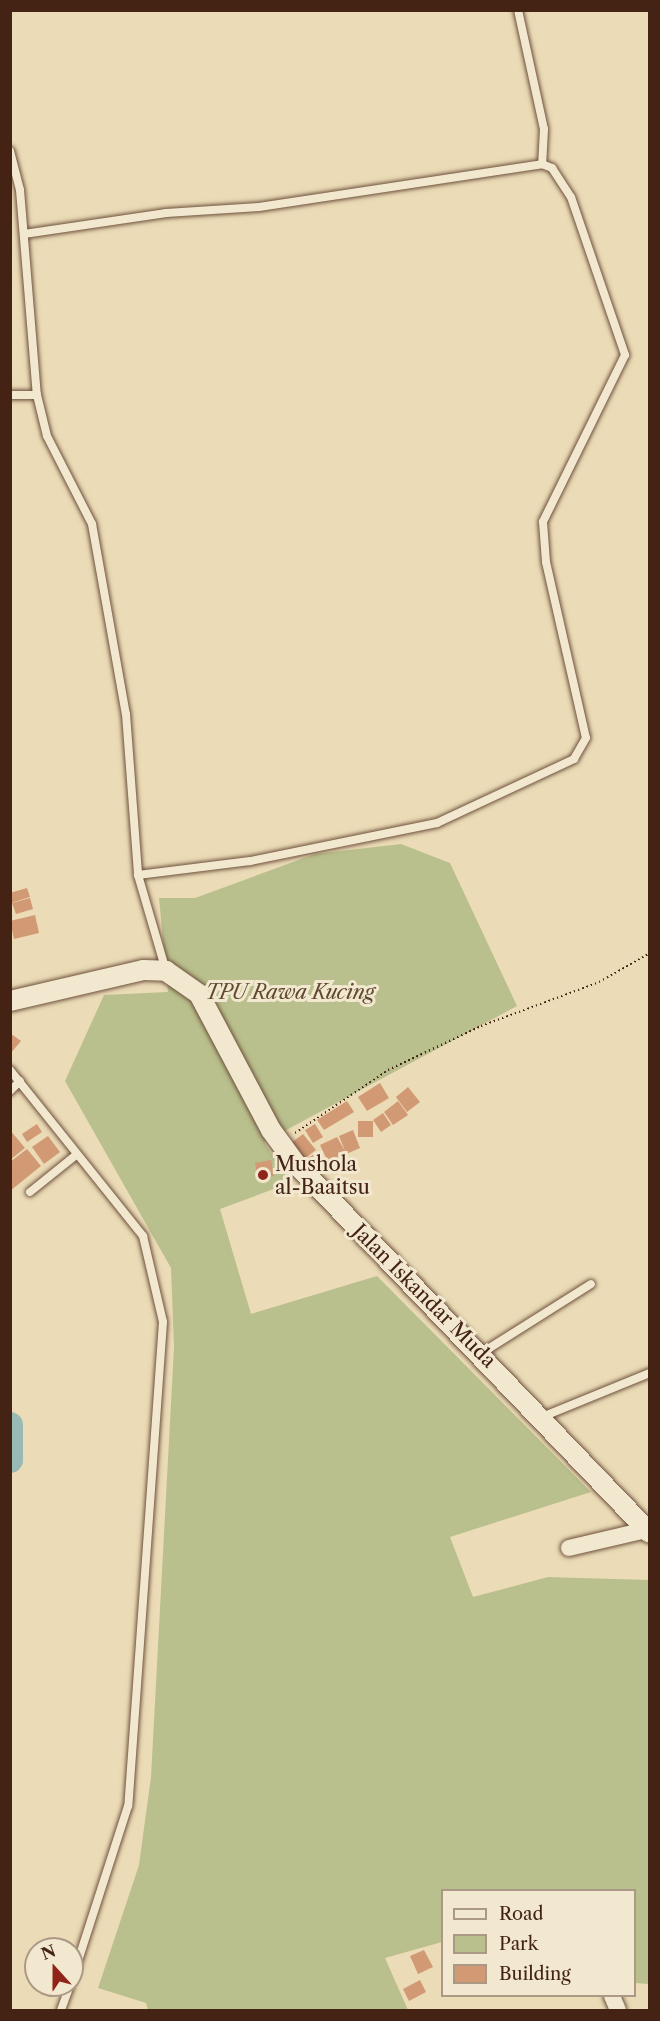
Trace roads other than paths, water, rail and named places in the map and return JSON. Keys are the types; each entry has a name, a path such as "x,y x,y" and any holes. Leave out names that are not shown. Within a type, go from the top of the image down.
{"street":[{"path":"10,1001 143,970 166,971"},
{"name":"Jalan Iskandar Muda","path":"166,971 200,994 280,1142 327,1198 542,1417 648,1532"},
{"path":"569,1548 648,1532"}],"lane":[{"path":"518,10 544,129 542,164"},
{"path":"10,151 24,234 37,395 47,436 92,524 126,714 138,875 166,971"},
{"path":"24,234 166,213 260,207 542,164 552,168 571,197 625,355 543,522 546,562 586,738 574,759 437,823 250,861 138,875"},
{"path":"10,395 37,395"},
{"path":"10,1070 75,1156 143,1236 163,1322 128,1806 84,1942"},
{"path":"10,1091 20,1081"},
{"path":"30,1192 75,1156"},
{"path":"480,1354 591,1284"},
{"path":"542,1417 650,1373"}],"waterway":[{"path":"10,1425 10,1460"}],"place":[{"name":"Mushola al-Baaitsu","path":"263,1175"}],"park label":[{"name":"TPU Rawa Kucing","path":"290,992"}]}
